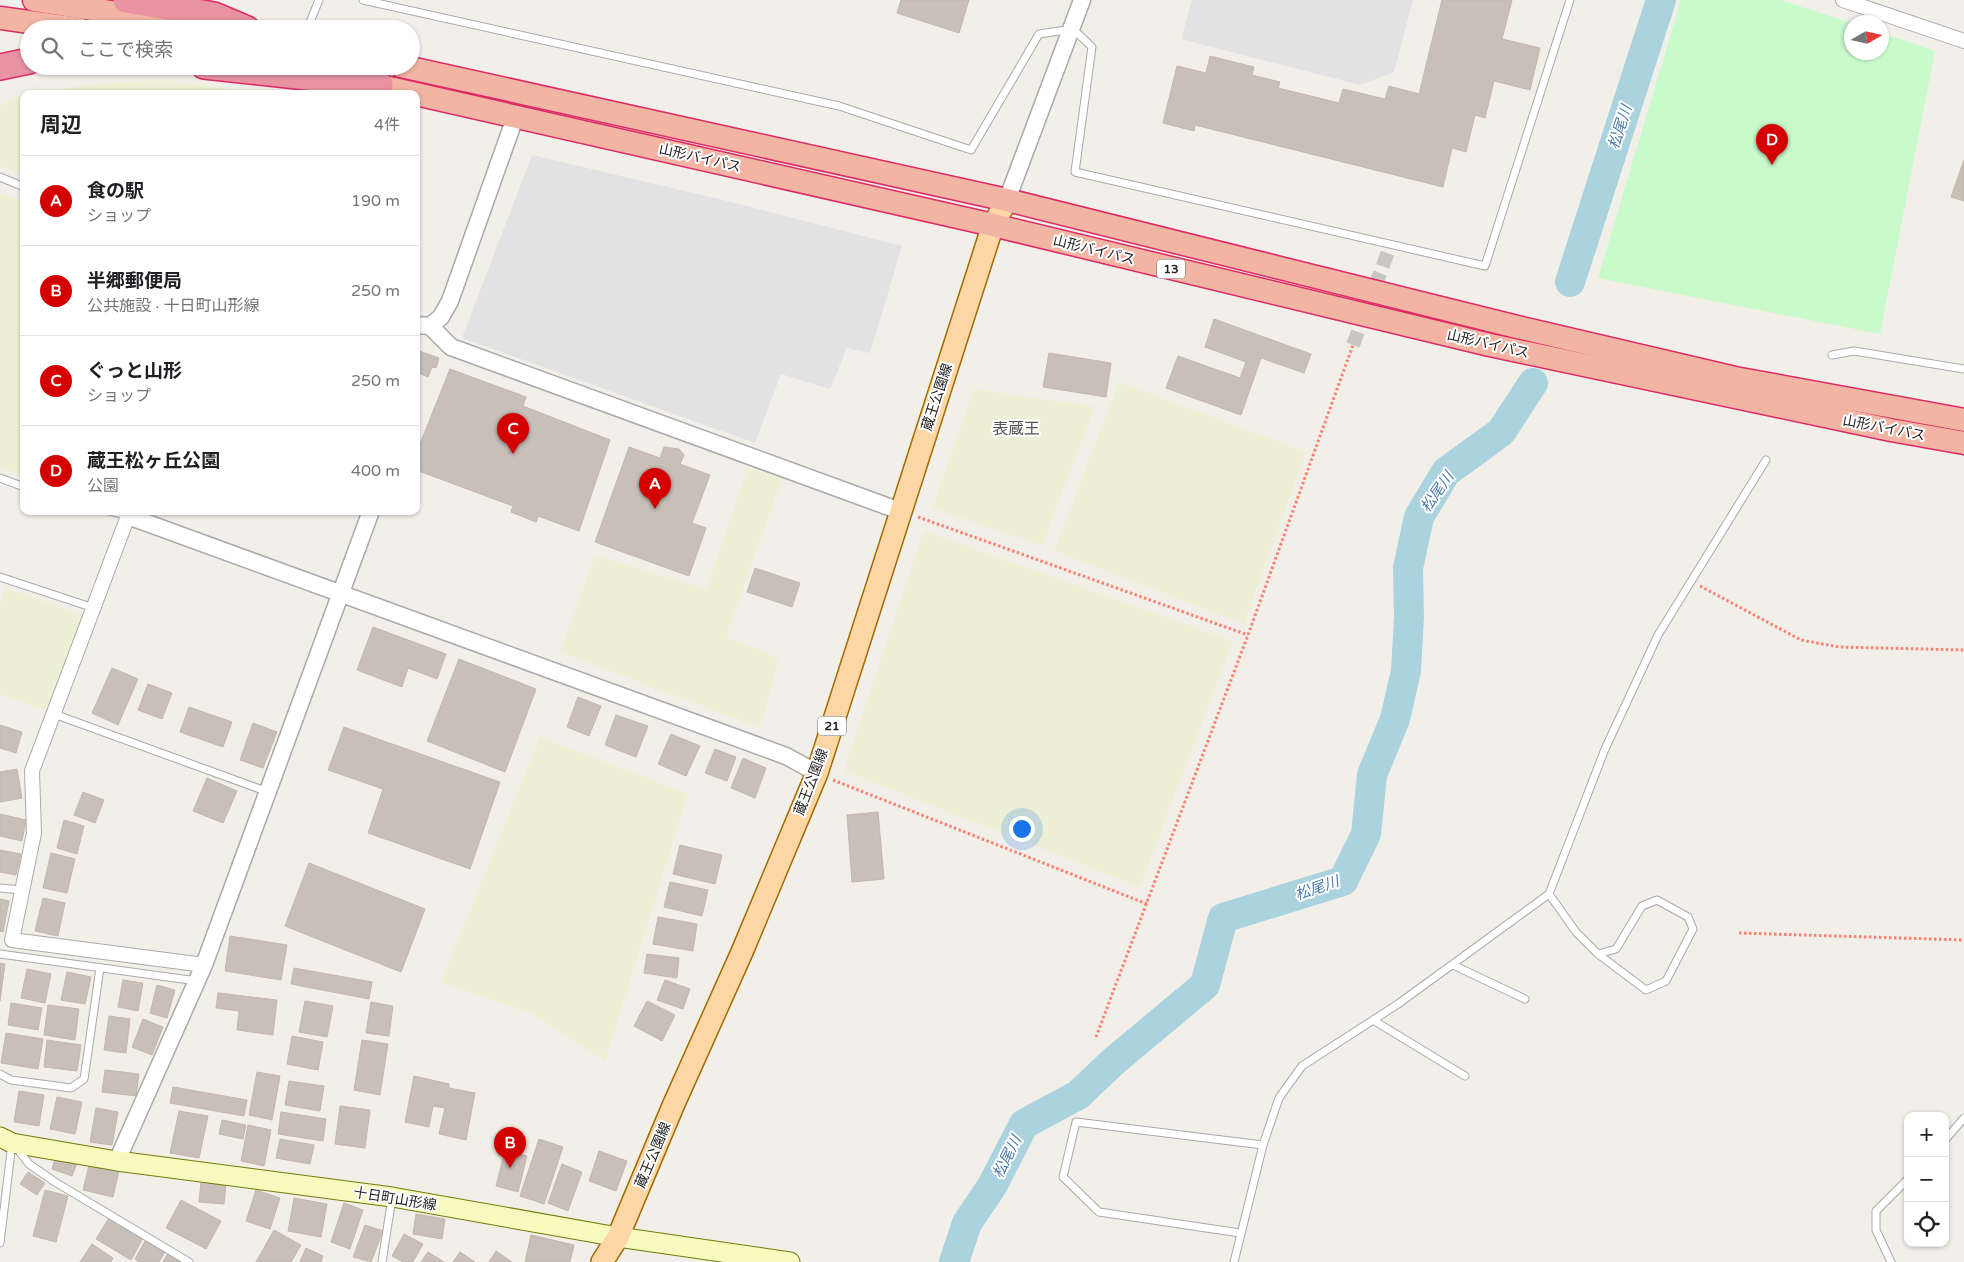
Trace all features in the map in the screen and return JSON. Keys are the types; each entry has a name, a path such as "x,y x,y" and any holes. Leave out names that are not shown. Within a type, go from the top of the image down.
{"highway":[{"path":"34,0 161,20"},
{"path":"126,0 214,15 226,20"},
{"path":"0,18 20,21"},
{"path":"0,68 20,63"},
{"name":"山形バイパス","path":"420,70 1007,200 1503,324 1734,378 1964,420"},
{"path":"287,75 380,85"},
{"name":"山形バイパス","path":"329,75 402,90"},
{"name":"山形バイパス","path":"420,94 994,225 1490,345 1891,430 1964,443"}],"main road":[{"name":"蔵王公園線","path":"602,1262 618,1236 742,952 817,773 900,511 994,225 1007,200"},
{"name":"十日町山形線","path":"6,1140 117,1161 392,1197 618,1236 790,1262"}],"street":[{"path":"1007,200 1073,29 1082,0"},
{"path":"1843,0 1964,41"},
{"path":"516,116 450,301 441,317 423,326 451,347 900,511"},
{"path":"127,515 32,771 34,833 12,940 204,965"},
{"path":"133,515 786,756 817,773"},
{"path":"117,1161 204,965 371,515"}],"lane":[{"path":"311,20 319,0"},
{"path":"363,0 839,106 971,150 1039,34 1073,29 1092,47 1075,172 1485,266 1570,0"},
{"path":"0,177 20,184"},
{"path":"1832,355 1854,351 1964,369"},
{"path":"1234,1262 1263,1145 1279,1098 1302,1066 1453,965 1549,894 1605,749 1658,635 1766,460"},
{"path":"0,478 20,486"},
{"path":"0,577 94,608"},
{"path":"54,714 269,792"},
{"path":"0,888 22,890"},
{"path":"1549,894 1576,932 1598,954 1646,990 1666,982 1693,929 1688,917 1657,900 1642,906 1616,949 1598,954"},
{"path":"0,954 197,981"},
{"path":"1453,965 1525,999"},
{"path":"0,1074 11,1080 71,1088 84,1079 100,968"},
{"path":"1373,1020 1465,1076"},
{"path":"1949,1135 1964,1118"},
{"path":"1240,1233 1099,1212 1063,1177 1076,1122 1263,1145"},
{"path":"0,1243 6,1140"},
{"path":"6,1140 29,1164 55,1182 189,1262"},
{"path":"1891,1262 1876,1230 1876,1211 1904,1183"},
{"path":"382,1262 392,1197"}],"path":[{"path":"1096,1037 1248,635 1353,345"},
{"path":"900,511 1248,635"},
{"path":"1690,582 1801,640 1839,647 1964,650"},
{"path":"817,773 1147,904"},
{"path":"1739,933 1964,940"}],"green space":[{"path":"1681,0 1780,0 1844,21 1844,60 1889,60 1889,35 1935,51 1880,334 1598,278"},
{"path":"162,80 238,90 55,90 105,83"},
{"path":"20,95 20,174 0,166 0,106 13,97"},
{"path":"0,193 20,200 20,474 0,467"},
{"path":"1119,382 1306,452 1244,624 1054,551"},
{"path":"974,389 1095,407 1042,545 932,508"},
{"path":"748,468 782,479 726,636 779,659 760,728 560,652 595,555 706,589"},
{"path":"924,531 1233,641 1140,887 844,771"},
{"path":"5,588 83,615 46,710 0,694 0,603"},
{"path":"540,737 688,794 605,1061 530,1013 441,982"}],"shaded area":[{"path":"1192,0 1413,0 1394,72 1360,85 1181,39"},
{"path":"532,155 727,201 902,246 870,353 847,348 830,389 781,374 755,443 462,338"}],"building":[{"path":"901,0 969,0 959,33 897,13"},
{"path":"1442,0 1512,0 1502,39 1540,48 1530,90 1494,81 1485,118 1475,115 1466,152 1452,148 1443,187 1195,125 1194,131 1163,123 1177,66 1206,73 1210,56 1254,67 1252,75 1280,82 1278,88 1339,103 1343,89 1385,99 1389,86 1419,94"},
{"path":"1964,160 1964,201 1951,197"},
{"path":"1214,319 1311,354 1304,373 1261,358 1241,415 1166,388 1178,356 1240,378 1246,362 1205,347"},
{"path":"420,351 439,358 436,368 432,367 428,377 420,374"},
{"path":"1049,353 1111,363 1106,397 1043,387"},
{"path":"450,369 526,397 523,406 610,440 579,531 538,516 536,522 511,512 513,506 420,471 420,444"},
{"path":"629,447 660,458 664,447 679,449 684,455 680,464 710,475 692,523 706,528 689,576 595,542"},
{"path":"755,568 800,583 792,607 747,592"},
{"path":"373,627 446,654 437,679 408,668 402,687 357,670"},
{"path":"459,659 536,689 505,772 427,741"},
{"path":"112,668 138,679 118,725 92,713"},
{"path":"148,684 172,693 162,719 138,710"},
{"path":"578,697 601,706 589,736 567,727"},
{"path":"189,707 232,722 223,747 180,732"},
{"path":"616,715 648,726 636,757 605,745"},
{"path":"253,723 277,732 263,768 240,760"},
{"path":"0,725 22,732 16,753 0,748"},
{"path":"344,727 500,782 470,869 368,833 383,789 328,770"},
{"path":"671,734 700,746 686,776 658,764"},
{"path":"715,749 736,757 727,781 705,773"},
{"path":"743,758 766,768 755,798 731,788"},
{"path":"17,769 22,798 0,802 0,772"},
{"path":"207,778 237,791 223,823 193,811"},
{"path":"83,792 104,800 95,823 74,815"},
{"path":"878,812 884,879 852,882 847,815"},
{"path":"0,814 26,820 22,841 0,836"},
{"path":"64,820 84,826 77,854 57,848"},
{"path":"680,845 722,855 715,884 673,874"},
{"path":"0,850 21,854 16,875 0,872"},
{"path":"51,853 75,859 67,893 43,888"},
{"path":"309,863 425,909 401,972 285,926"},
{"path":"670,882 708,890 702,916 664,907"},
{"path":"43,898 65,903 58,936 35,931"},
{"path":"0,899 9,901 3,932 0,931"},
{"path":"658,917 697,924 693,951 653,944"},
{"path":"230,936 287,945 281,980 225,971"},
{"path":"647,954 679,958 677,978 644,973"},
{"path":"0,963 5,964 0,1001"},
{"path":"294,968 372,982 369,999 291,984"},
{"path":"27,969 51,974 45,1003 21,998"},
{"path":"67,972 91,977 85,1004 61,1000"},
{"path":"123,980 143,983 138,1011 118,1007"},
{"path":"665,980 690,989 683,1009 657,1000"},
{"path":"157,985 175,990 167,1018 150,1013"},
{"path":"218,993 277,1000 273,1035 237,1030 239,1011 216,1008"},
{"path":"305,1001 333,1006 327,1037 299,1032"},
{"path":"647,1001 675,1015 662,1041 634,1026"},
{"path":"371,1002 393,1006 389,1036 366,1033"},
{"path":"11,1003 42,1008 38,1030 8,1025"},
{"path":"48,1005 79,1009 75,1040 44,1035"},
{"path":"109,1016 130,1019 126,1053 104,1050"},
{"path":"143,1019 163,1027 152,1055 132,1047"},
{"path":"6,1033 43,1039 38,1069 1,1063"},
{"path":"292,1036 323,1042 318,1070 287,1064"},
{"path":"47,1040 81,1045 77,1071 44,1067"},
{"path":"362,1040 388,1044 380,1095 354,1090"},
{"path":"105,1070 139,1074 136,1096 102,1092"},
{"path":"257,1072 280,1076 272,1120 249,1115"},
{"path":"414,1076 449,1084 449,1088 475,1093 466,1140 439,1134 445,1108 433,1106 429,1127 405,1122"},
{"path":"289,1081 324,1086 320,1111 285,1105"},
{"path":"173,1087 247,1100 244,1116 170,1103"},
{"path":"19,1091 44,1095 39,1126 14,1122"},
{"path":"57,1097 82,1102 75,1134 50,1129"},
{"path":"340,1106 370,1110 365,1148 335,1144"},
{"path":"96,1108 118,1112 112,1145 90,1142"},
{"path":"179,1111 208,1116 199,1158 170,1153"},
{"path":"281,1112 326,1119 323,1141 278,1134"},
{"path":"222,1120 246,1125 243,1139 219,1134"},
{"path":"248,1125 271,1130 264,1166 241,1161"},
{"path":"280,1139 314,1145 310,1164 276,1158"},
{"path":"539,1139 563,1147 544,1204 520,1196"},
{"path":"505,1150 527,1156 518,1192 496,1186"},
{"path":"599,1151 627,1161 616,1191 589,1181"},
{"path":"56,1156 77,1163 72,1176 52,1169"},
{"path":"562,1164 582,1172 568,1211 548,1203"},
{"path":"89,1165 119,1171 113,1197 83,1190"},
{"path":"28,1172 45,1183 37,1195 20,1184"},
{"path":"201,1182 226,1184 224,1204 199,1202"},
{"path":"45,1190 68,1196 56,1242 33,1236"},
{"path":"256,1190 280,1198 270,1229 246,1221"},
{"path":"294,1198 327,1204 321,1237 288,1231"},
{"path":"181,1200 221,1221 206,1249 166,1228"},
{"path":"344,1203 363,1210 350,1249 331,1242"},
{"path":"416,1214 445,1219 442,1239 413,1234"},
{"path":"109,1218 143,1238 131,1260 96,1239"},
{"path":"365,1225 383,1231 371,1262 353,1257"},
{"path":"274,1230 301,1245 291,1262 256,1262"},
{"path":"404,1234 423,1244 413,1262 403,1262 392,1256"},
{"path":"531,1235 574,1245 570,1262 525,1262"},
{"path":"145,1241 165,1252 159,1262 139,1262 135,1259"},
{"path":"92,1244 113,1258 111,1262 80,1262"},
{"path":"306,1248 323,1256 321,1262 300,1262"},
{"path":"496,1251 512,1262 489,1262"},
{"path":"428,1252 444,1262 421,1262"},
{"path":"460,1252 475,1262 453,1262"},
{"path":"168,1253 183,1262 163,1262"}],"waterway":[{"name":"松尾川","path":"1570,282 1661,0"},
{"name":"松尾川","path":"954,1262 967,1223 992,1186 1024,1124 1078,1095 1114,1061 1205,985 1223,918 1343,881 1366,834 1372,775 1395,719 1406,671 1409,617 1408,568 1419,517 1446,472 1501,432 1533,383"}],"tunnel":[{"path":"1353,345 1391,244"}],"place":[{"name":"蔵王松ヶ丘公園","path":"1772,165"},
{"name":"ぐっと山形","path":"513,454"},
{"name":"食の駅","path":"655,509"},
{"name":"半郷郵便局","path":"510,1168"}],"district":[{"name":"表蔵王","path":"1016,429"}]}
